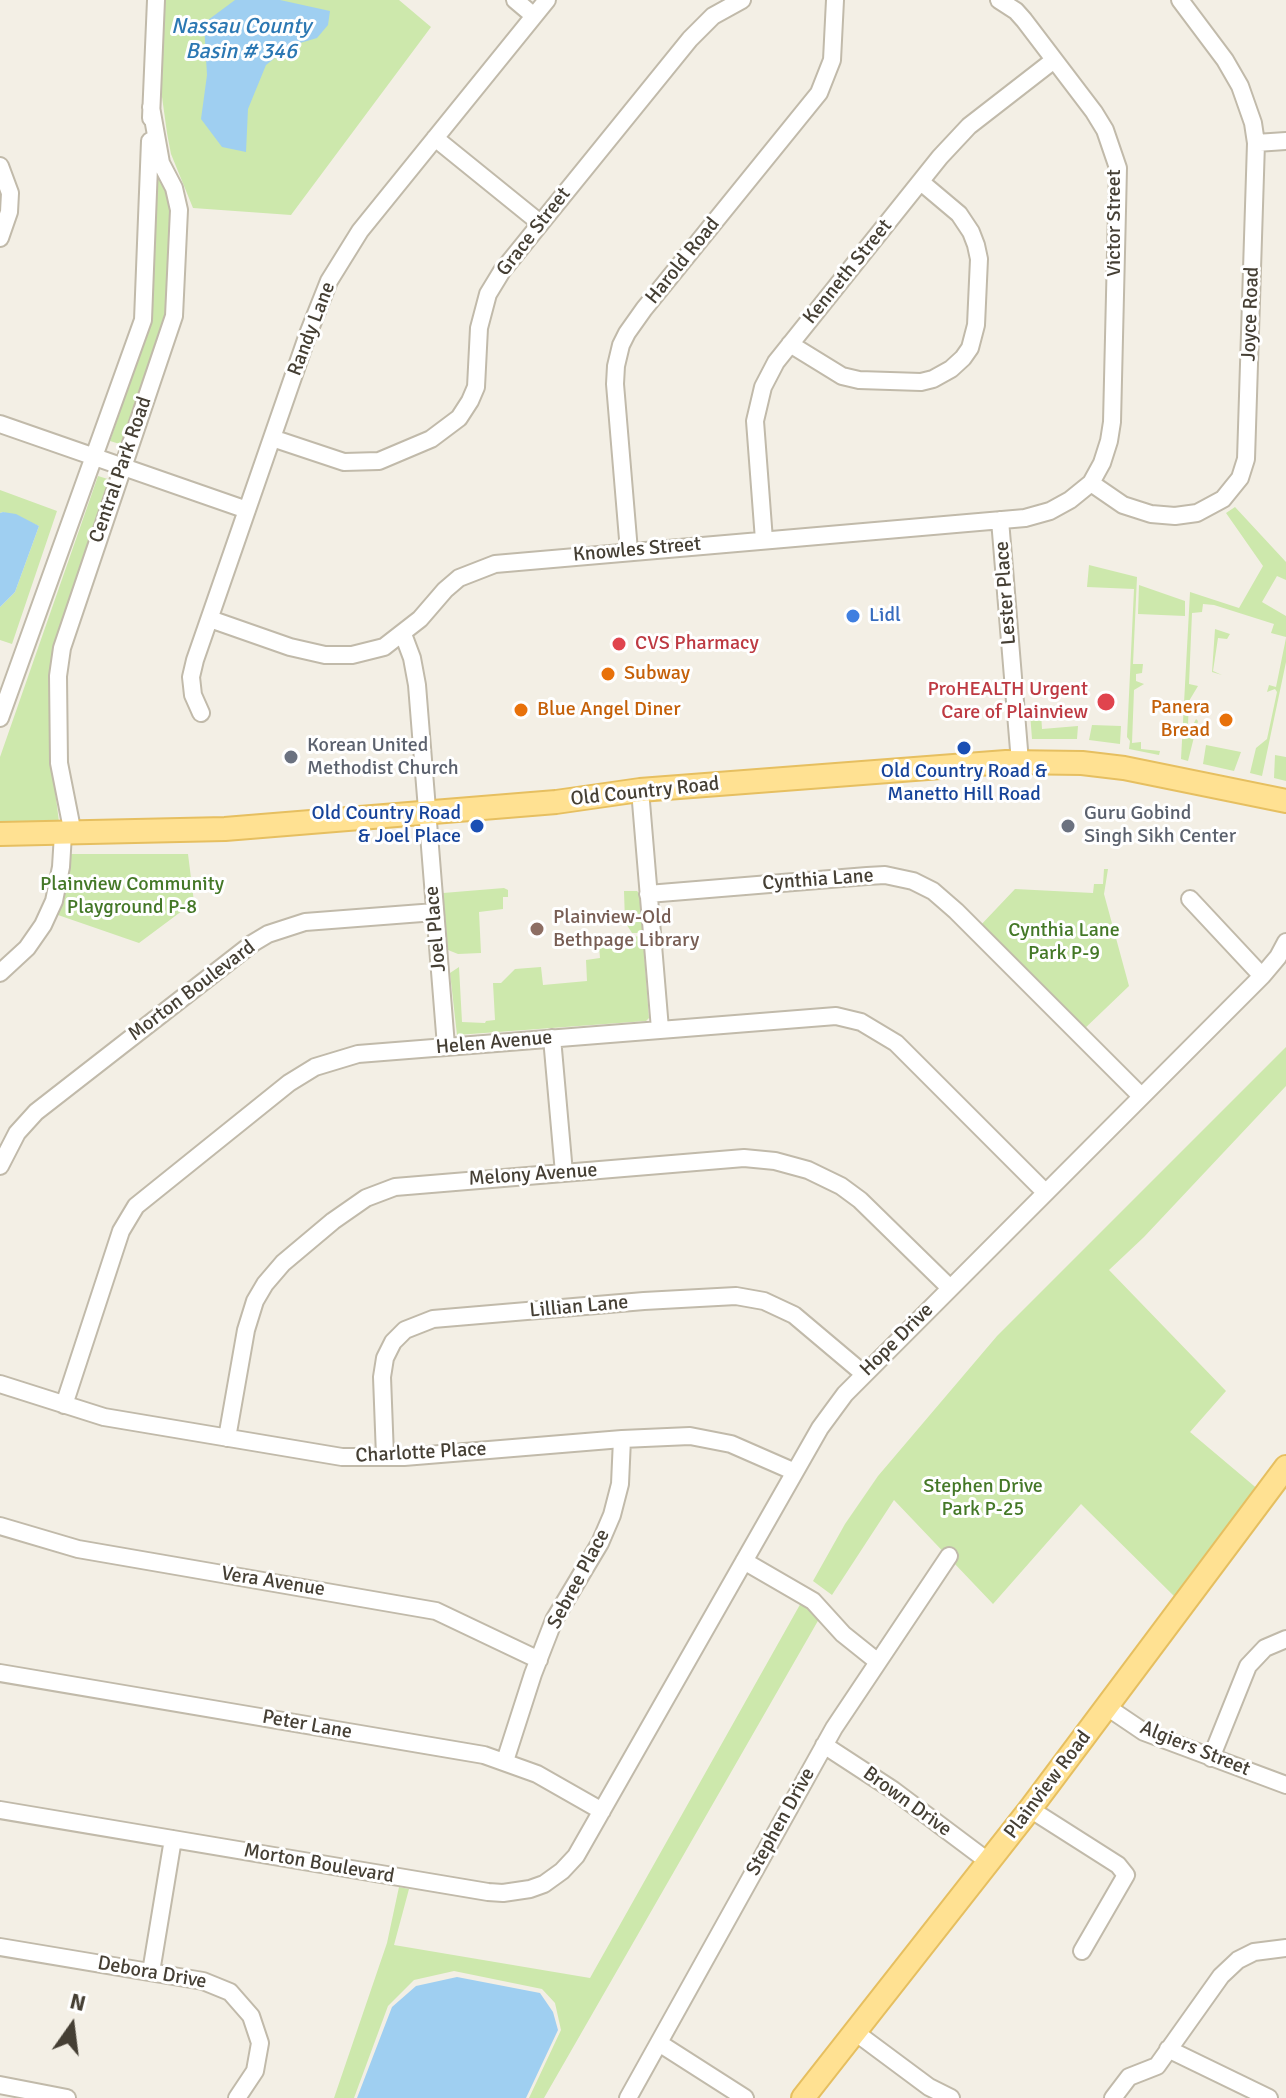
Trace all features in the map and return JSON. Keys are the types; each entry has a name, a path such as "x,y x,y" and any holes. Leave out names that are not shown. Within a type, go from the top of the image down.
{"main road":[{"name":"Old Country Road","path":"0,834 225,829 556,802 640,790 1020,762 1082,763 1124,768 1286,801"},
{"name":"Plainview Road","path":"803,2098 1030,1809 1286,1467"}],"street":[{"name":"Central Park Road","path":"0,718 143,320 156,0"},
{"path":"515,0 534,16"},
{"name":"Randy Lane","path":"201,713 193,695 191,677 329,281 360,231 547,0"},
{"name":"Grace Street","path":"272,438 323,456 359,463 392,458 447,429 465,410 476,387 479,328 488,294 502,271 690,39 713,16 742,0"},
{"name":"Harold Road","path":"629,551 615,384 621,345 644,309 819,93 832,60 835,0"},
{"name":"Victor Street","path":"999,0 1016,11 1105,130 1118,168 1112,422 1102,463 1091,483"},
{"name":"Joyce Road","path":"1091,483 1123,505 1151,514 1175,516 1197,513 1231,491 1240,478 1247,444 1256,143 1248,105 1240,86 1225,60 1180,0"},
{"name":"Kenneth Street","path":"764,540 755,421 765,380 790,344 969,126 1054,60"},
{"name":"Central Park Road","path":"0,973 27,948 43,925 54,901 68,834 59,763 58,676 62,648 174,316 179,210 174,188 161,163 151,107"},
{"path":"435,138 540,223"},
{"path":"1256,143 1286,141"},
{"path":"0,166 10,193 9,212 0,238"},
{"path":"790,344 842,376 859,380 921,382 951,369 963,358 970,348 976,325 979,259 976,245 959,214 921,182"},
{"path":"0,424 247,510"},
{"name":"Knowles Street","path":"210,619 290,647 325,655 352,655 384,647 403,634 445,590 476,569 522,560 1025,518 1050,511 1091,483"},
{"name":"Lester Place","path":"1000,520 1020,762"},
{"name":"Joel Place","path":"403,634 417,685 446,1046"},
{"path":"640,790 660,1029"},
{"name":"Cynthia Lane","path":"648,894 885,875 913,881 933,891 956,911 1141,1096"},
{"path":"1190,899 1262,976"},
{"name":"Morton Boulevard","path":"0,1166 17,1133 36,1112 268,934 305,922 435,912"},
{"name":"Hope Drive","path":"602,1811 820,1428 845,1394 1262,976 1286,942"},
{"name":"Helen Avenue","path":"64,1405 121,1231 136,1206 289,1083 315,1067 358,1054 836,1016 861,1022 896,1043 1045,1192"},
{"path":"552,1038 564,1173"},
{"name":"Melony Avenue","path":"227,1438 246,1330 255,1301 283,1263 333,1221 366,1198 395,1187 744,1158 791,1164 825,1177 860,1200 949,1287"},
{"name":"Lillian Lane","path":"385,1456 382,1377 385,1358 393,1342 405,1330 433,1319 736,1296 764,1301 794,1315 864,1374"},
{"name":"Charlotte Place","path":"0,1384 104,1417 342,1457 669,1436 710,1438 752,1452 795,1472"},
{"name":"Sebree Place","path":"505,1761 554,1620 600,1543 612,1515 620,1484 622,1439"},
{"name":"Vera Avenue","path":"0,1526 78,1549 436,1611 539,1660"},
{"name":"Stephen Drive","path":"628,2098 824,1745 949,1556"},
{"path":"744,1561 813,1601 843,1634 878,1662"},
{"path":"1211,1758 1248,1666 1265,1648 1286,1639"},
{"name":"Peter Lane","path":"0,1673 461,1750 505,1761 537,1774 602,1811"},
{"name":"Algiers Street","path":"1107,1707 1144,1732 1286,1785"},
{"name":"Brown Drive","path":"824,1745 893,1790 989,1862"},
{"path":"1030,1809 1118,1865 1126,1875 1082,1951"},
{"name":"Morton Boulevard","path":"0,1810 503,1893 530,1889 562,1871 576,1856 602,1811"},
{"path":"151,1972 173,1839"},
{"name":"Debora Drive","path":"0,1947 151,1972 217,1985 230,1992 251,2016 260,2043 259,2056 249,2083 237,2098"},
{"path":"1113,2098 1129,2077 1157,2066 1221,1976 1238,1960 1254,1952 1286,1948"},
{"path":"855,2032 929,2087 951,2098"},
{"path":"659,2043 745,2098"},
{"path":"1168,2049 1269,2098"},
{"path":"0,2085 67,2098"}],"green space":[{"path":"159,0 399,0 431,27 291,215 193,208 171,154 167,133 158,68"},
{"path":"157,177 166,184 173,218 167,318 123,445 110,441 152,319"},
{"path":"98,476 111,480 56,645 52,766 60,830 0,829 0,757"},
{"path":"0,490 57,511 12,644 0,640 0,607 15,592 39,526 0,513"},
{"path":"1235,507 1286,562 1286,580 1277,576 1262,602 1286,616 1286,637 1271,633 1274,624 1214,605 1203,604 1202,612 1192,613 1189,684 1198,686 1189,701 1188,724 1193,725 1196,719 1198,721 1188,761 1181,759 1190,592 1239,608 1263,566 1226,513"},
{"path":"1089,565 1137,577 1133,664 1143,664 1142,673 1136,674 1136,681 1144,684 1134,690 1132,743 1141,742 1141,749 1160,751 1159,755 1129,749 1127,737 1134,589 1087,587"},
{"path":"1139,585 1185,601 1185,616 1138,614"},
{"path":"1215,629 1230,634 1227,639 1218,638 1213,671 1222,675 1212,672"},
{"path":"1286,638 1286,662 1262,776 1250,773 1256,748 1267,739 1277,692 1275,689 1267,692 1269,685 1276,687"},
{"path":"1030,713 1041,713 1042,729 1078,726 1077,739 1032,739"},
{"path":"1092,725 1121,726 1120,744 1089,740"},
{"path":"1206,745 1241,752 1234,771 1203,764"},
{"path":"1275,755 1286,757 1286,781 1274,778"},
{"name":"Plainview Community Playground P-8","path":"67,854 188,854 194,902 139,943 58,915"},
{"name":"Cynthia Lane Park P-9","path":"1104,869 1108,869 1104,894 1129,986 1081,1032 978,928 1015,889 1093,893 1094,884 1103,884"},
{"path":"508,890 508,897 503,897 503,909 479,912 481,953 458,954 448,950 443,893"},
{"path":"624,891 639,893 643,931 640,933 632,933 625,922"},
{"path":"598,933 606,940 643,938 649,1018 646,1021 457,1035 450,973 459,967 462,1022 485,1023 495,1020 493,983 501,983 515,969 541,967 543,985 587,981 586,960 600,958"},
{"name":"Stephen Drive Park P-25","path":"1286,1047 1286,1086 1109,1270 1226,1391 1190,1432 1260,1491 1178,1600 1081,1504 993,1604 894,1500 832,1595 813,1581 845,1524 878,1476 997,1336"},
{"path":"802,1601 819,1619 544,2098 529,2098 561,2030 555,2003 542,1989 454,1971 414,1980 388,2006 354,2098 334,2098 387,1943 399,1887 409,1889 394,1945 590,1978"}],"water":[{"name":"Nassau County Basin # 346","path":"235,0 280,0 330,11 328,25 317,38 290,46 266,65 248,109 246,152 222,147 201,119 207,75 204,23"},
{"path":"0,513 16,514 39,526 15,592 0,607"},
{"path":"457,1977 540,1993 553,2012 558,2030 526,2098 357,2098 392,2007 416,1986"}],"place":[{"name":"Lidl","path":"853,616"},
{"name":"CVS Pharmacy","path":"619,644"},
{"name":"Subway","path":"608,674"},
{"name":"ProHEALTH Urgent Care of Plainview","path":"1106,702"},
{"name":"Blue Angel Diner","path":"521,710"},
{"name":"Panera Bread","path":"1226,720"},
{"name":"Old Country Road & Manetto Hill Road","path":"964,748"},
{"name":"Korean United Methodist Church","path":"291,757"},
{"name":"Old Country Road & Joel Place","path":"477,826"},
{"name":"Guru Gobind Singh Sikh Center","path":"1068,826"},
{"name":"Plainview-Old Bethpage Library","path":"537,929"}]}
